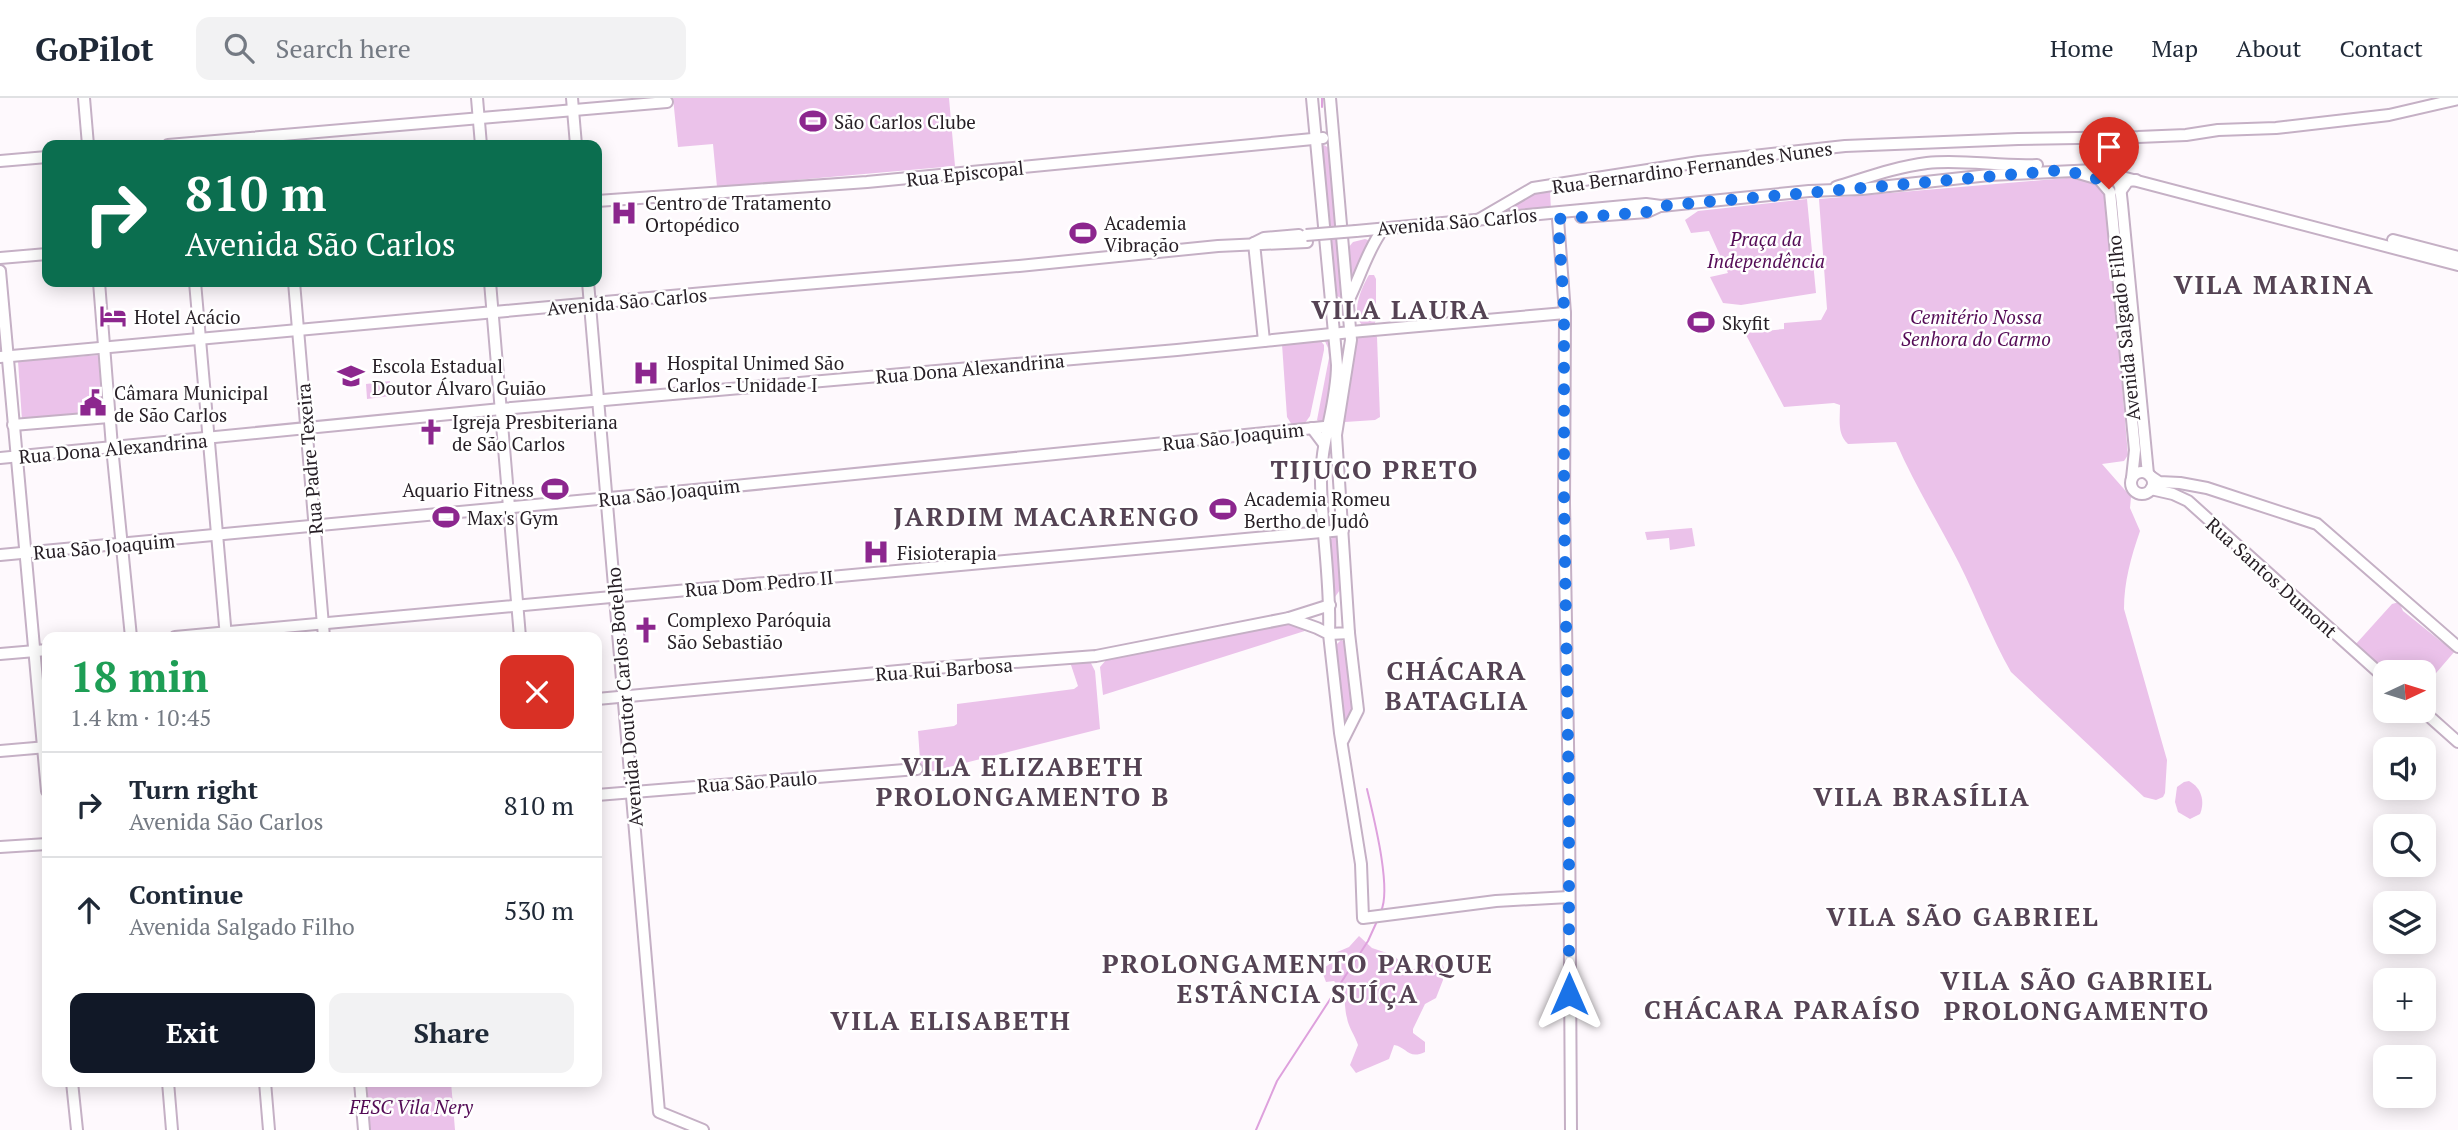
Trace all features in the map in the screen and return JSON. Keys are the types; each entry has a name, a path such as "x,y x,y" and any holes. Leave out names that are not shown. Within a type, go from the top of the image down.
{"main road":[{"path":"84,98 88,140"},
{"path":"477,98 480,140"},
{"path":"1312,98 1337,376 1332,426 1340,482 1349,633 1358,710 1343,740"},
{"path":"1330,98 1351,332 1347,374 1324,444 1321,482 1330,605 1329,634 1361,864 1365,918 1496,901 1569,897"},
{"name":"Rua Bernardino Fernandes Nunes","path":"1477,220 1533,188 1636,171 1844,146 2018,139 2138,138 2218,130 2276,128 2389,115 2458,99"},
{"path":"223,140 478,117 572,104 667,102"},
{"path":"572,104 576,140"},
{"path":"1313,118 1319,125 1325,126 1331,116"},
{"name":"Rua Episcopal","path":"602,201 867,182 1333,137"},
{"path":"0,161 42,157"},
{"path":"1944,181 1941,169 1950,162"},
{"name":"Avenida São Carlos","path":"1816,191 1899,167 1950,162 2026,166 2087,162 2113,170"},
{"path":"1912,184 1915,174 1913,165"},
{"name":"Avenida Salgado Filho","path":"2062,170 2094,177 2109,189 2124,279 2149,475"},
{"path":"2113,170 2141,180 2458,265"},
{"path":"2113,170 2458,257"},
{"name":"Avenida São Carlos","path":"4,357 1254,243 1264,245 1306,238 1646,204 1661,206 1989,175 2113,170"},
{"name":"Avenida Salgado Filho","path":"2113,170 2120,192 2135,450 2132,478"},
{"path":"2120,192 2127,181 2141,180"},
{"path":"1850,181 1862,189"},
{"name":"Avenida São Carlos","path":"1356,234 1379,235 1647,212 1661,206"},
{"path":"1558,219 1564,313 1571,1130"},
{"path":"1348,305 1371,246 1379,235"},
{"path":"1254,243 1264,341"},
{"path":"0,258 42,254"},
{"path":"0,271 4,357 42,723"},
{"path":"99,287 109,417 131,632"},
{"path":"195,287 226,632"},
{"name":"Rua Padre Texeira","path":"294,287 324,632"},
{"path":"490,287 520,632"},
{"name":"Avenida Doutor Carlos Botelho","path":"588,287 659,1112 703,1130"},
{"path":"1330,295 1338,302 1348,305"},
{"name":"Rua Dona Alexandrina","path":"0,458 501,409 1564,313"},
{"path":"13,425 109,417"},
{"name":"Rua São Joaquim","path":"0,555 1332,426"},
{"path":"1312,428 1324,444"},
{"path":"2149,475 2153,482 2151,489 2143,494 2136,492 2132,478 2137,473 2149,475 2159,482 2180,482 2207,488 2317,524 2458,647"},
{"path":"1321,482 1332,486 1340,482"},
{"path":"2188,501 2207,488"},
{"name":"Rua Santos Dumont","path":"2151,489 2188,501 2373,667"},
{"name":"Rua Dom Pedro II","path":"252,632 517,605 1343,530"},
{"path":"1330,605 1347,589"},
{"name":"Rua Rui Barbosa","path":"602,699 909,670 1096,656 1289,618 1330,605"},
{"path":"1289,618 1329,634 1349,633"},
{"path":"0,654 42,651"},
{"path":"2436,722 2458,742"},
{"path":"0,751 42,747"},
{"name":"Rua São Paulo","path":"602,795 917,769"},
{"path":"0,847 42,844"},
{"path":"73,1087 77,1130"},
{"path":"168,1087 172,1130"},
{"path":"265,1087 269,1130"},
{"path":"360,1087 364,1130"}],"green space":[{"name":"São Carlos Clube","path":"673,98 949,98 955,166 717,187 713,144 678,147"},
{"path":"1324,145 1329,148 1341,298 1335,290 1321,147"},
{"name":"Cemitério Nossa Senhora do Carmo","path":"2078,177 2105,191 2128,455 2124,461 2102,464 2131,497 2130,508 2140,531 2125,589 2124,609 2167,760 2165,793 2156,800 2144,797 2011,672 1959,563 1896,442 1848,444 1841,431 1840,405 1834,403 1784,407 1745,333 1784,329 1784,323 1821,320 1827,309 1819,199"},
{"path":"1550,192 1551,209 1498,213 1532,194"},
{"name":"Praça da Independência","path":"1807,199 1816,293 1741,305 1723,303 1710,277 1728,273 1709,231 1691,233 1685,220 1698,211"},
{"path":"1365,239 1368,244 1351,287 1348,248 1353,242"},
{"path":"1369,275 1374,275 1376,279 1376,320 1374,325 1363,326 1357,315 1357,308"},
{"path":"1374,334 1377,337 1380,417 1375,420 1345,422 1343,410 1356,337"},
{"path":"1324,339 1331,339 1333,374 1325,419 1319,422 1317,420 1329,358"},
{"path":"1320,340 1324,350 1310,416 1305,423 1292,425 1287,417 1282,344"},
{"path":"100,355 104,414 22,420 18,361"},
{"path":"390,381 391,396 367,399 366,384"},
{"path":"1692,528 1695,546 1670,550 1669,538 1647,540 1645,532"},
{"path":"1334,535 1339,537 1342,587 1335,597 1330,541"},
{"path":"2399,602 2403,611 2443,643 2450,644 2455,651 2436,673 2436,660 2373,661 2355,645 2392,604"},
{"path":"1291,622 1311,629 1103,695 1100,667 1106,660"},
{"path":"1341,640 1345,642 1354,707 1344,723 1335,646"},
{"path":"1090,661 1095,671 1100,729 921,774 918,731 957,724 957,704 1074,689 1078,686 1070,662"},
{"path":"2189,781 2200,791 2202,800 2200,814 2190,819 2178,812 2175,802 2177,787"},
{"path":"1359,936 1372,948 1393,955 1409,970 1419,968 1433,959 1441,962 1444,968 1443,980 1436,998 1425,1004 1413,1029 1413,1033 1425,1042 1425,1052 1415,1055 1394,1045 1389,1059 1356,1073 1350,1065 1358,1045 1348,1021 1343,995 1334,981 1326,982 1323,974 1324,968 1331,963 1335,953 1349,947"},
{"name":"FESC Vila Nery","path":"367,1087 451,1087 455,1130 370,1130"}],"waterway":[{"path":"1322,98 1322,107"},
{"path":"1367,789 1383,869 1384,900 1381,911"},
{"path":"1256,1130 1277,1081 1368,941 1378,919"}],"place":[{"name":"São Carlos Clube","path":"813,121"},
{"name":"Centro de Tratamento Ortopédico","path":"624,213"},
{"name":"Academia Vibração","path":"1083,233"},
{"name":"Hotel Acácio","path":"113,316"},
{"name":"Skyfit","path":"1701,322"},
{"name":"Hospital Unimed São Carlos - Unidade I","path":"646,373"},
{"name":"Escola Estadual Doutor Álvaro Guião","path":"351,376"},
{"name":"Câmara Municipal de São Carlos","path":"93,403"},
{"name":"Igreja Presbiteriana de São Carlos","path":"431,432"},
{"name":"Aquario Fitness","path":"555,489"},
{"name":"Academia Romeu Bertho de Judô","path":"1223,509"},
{"name":"Max's Gym","path":"446,517"},
{"name":"Fisioterapia","path":"876,552"},
{"name":"Complexo Paróquia São Sebastião","path":"646,630"}],"district":[{"name":"VILA MARINA","path":"2274,284"},
{"name":"VILA LAURA","path":"1401,309"},
{"name":"TIJUCO PRETO","path":"1375,469"},
{"name":"JARDIM MACARENGO","path":"1047,516"},
{"name":"CHÁCARA BATAGLIA","path":"1457,685"},
{"name":"VILA ELIZABETH PROLONGAMENTO B","path":"1023,781"},
{"name":"VILA BRASÍLIA","path":"1922,796"},
{"name":"VILA SÃO GABRIEL","path":"1963,916"},
{"name":"PROLONGAMENTO PARQUE ESTÂNCIA SUÍÇA","path":"1298,978"},
{"name":"VILA SÃO GABRIEL PROLONGAMENTO","path":"2077,995"},
{"name":"CHÁCARA PARAÍSO","path":"1783,1009"},
{"name":"VILA ELISABETH","path":"951,1020"}],"route":[{"path":"1569,994 1564,307 1558,219 1647,212 1661,206 1809,191 1862,189 2062,170 2094,177 2109,189"}]}
